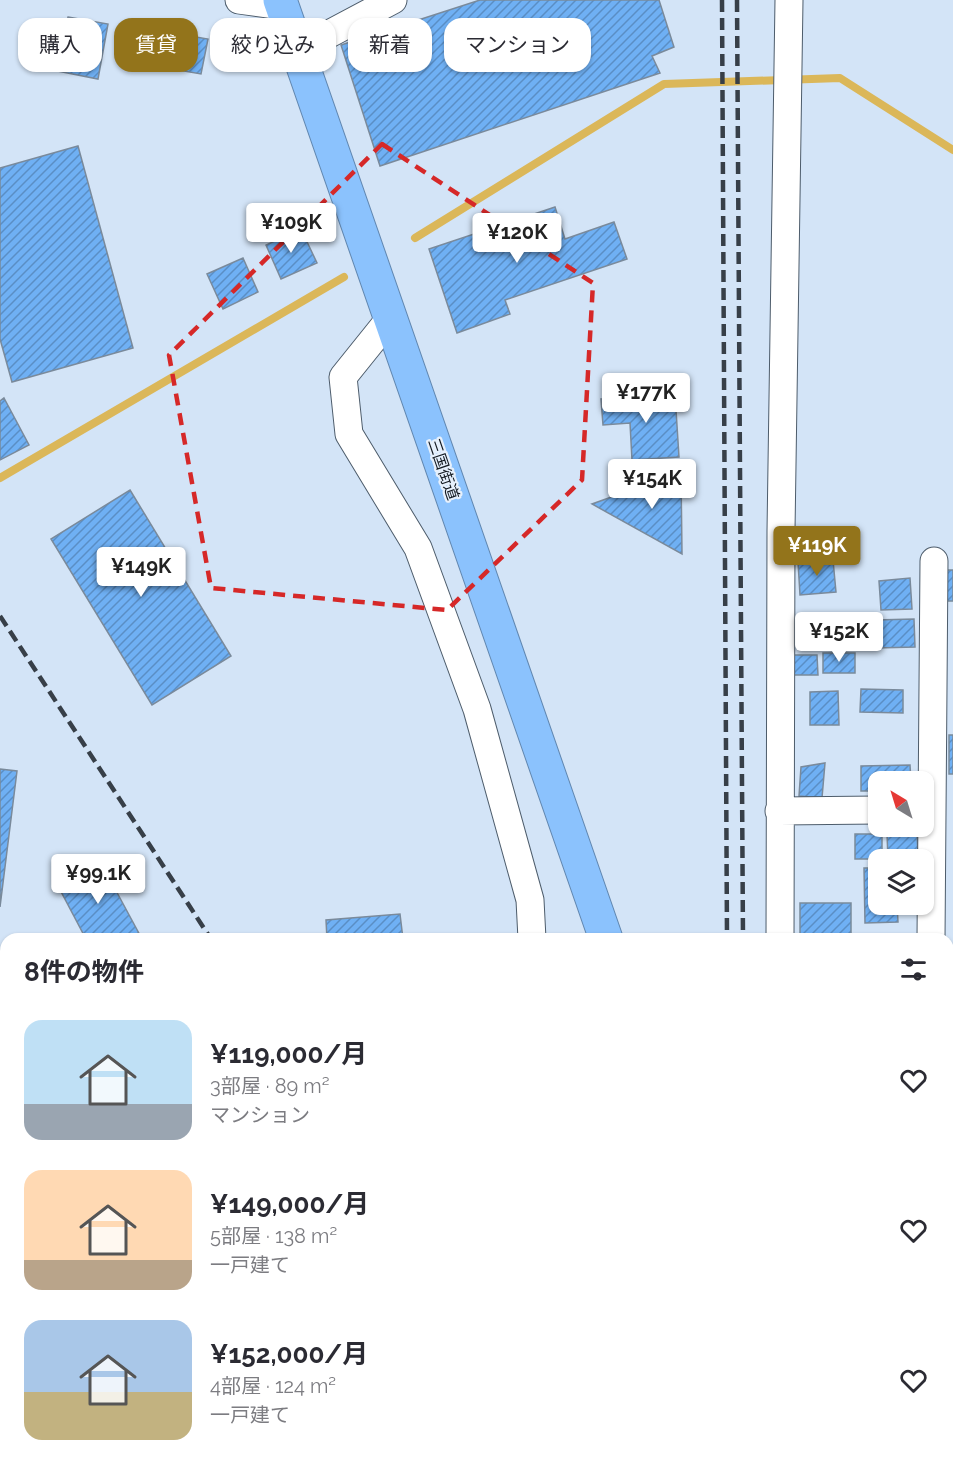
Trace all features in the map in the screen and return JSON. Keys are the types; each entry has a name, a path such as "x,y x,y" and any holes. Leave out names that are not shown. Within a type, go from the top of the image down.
{"highway":[{"name":"三国街道","path":"281,3 287,18"},
{"name":"三国街道","path":"307,72 604,933"}],"street":[{"path":"239,0 281,3"},
{"path":"336,30 393,0"},
{"path":"780,933 781,531 789,0"},
{"path":"392,316 343,377 349,434 418,548 477,709 530,900 532,933"},
{"path":"932,933 936,809 934,561"},
{"path":"779,811 868,810"}],"highlighted area":[{"path":"382,144 593,283 582,480 447,610 211,588 169,355"}],"building":[{"path":"480,0 659,0 674,47 652,56 660,73 380,166 350,72 432,72 432,18 424,18"},
{"path":"102,23 108,24 102,57"},
{"path":"198,37 208,39 201,74 189,72 198,72"},
{"path":"348,43 348,67 341,45"},
{"path":"62,72 99,72 98,79"},
{"path":"78,146 133,348 12,382 0,339 0,168"},
{"path":"555,207 565,239 614,222 627,259 505,300 510,314 457,333 429,249"},
{"path":"301,229 317,263 281,279 266,245"},
{"path":"243,258 258,292 223,309 207,274"},
{"path":"675,394 679,457 632,460 630,423 603,425 601,399"},
{"path":"4,398 29,445 0,460 0,401"},
{"path":"681,472 682,554 592,504"},
{"path":"130,490 231,656 152,705 51,539"},
{"path":"833,560 836,592 800,595 798,562"},
{"path":"946,570 953,570 953,601 946,601"},
{"path":"910,578 912,609 881,610 879,581"},
{"path":"914,619 915,647 876,648 875,620"},
{"path":"823,653 855,653 855,673 823,673"},
{"path":"785,655 817,655 818,675 786,675"},
{"path":"861,689 903,690 903,713 860,712"},
{"path":"838,691 839,725 810,725 810,692"},
{"path":"949,735 953,735 953,774 949,774"},
{"path":"825,763 822,798 799,796 801,767"},
{"path":"910,765 910,771 868,771 868,791 861,791 861,766"},
{"path":"0,769 17,771 0,907"},
{"path":"855,834 882,837 882,849 868,849 868,859 855,859"},
{"path":"887,837 917,837 918,849 888,849"},
{"path":"100,861 139,933 83,933 57,884"},
{"path":"864,868 868,868 868,915 898,915 898,922 865,923"},
{"path":"800,903 851,903 851,933 800,933"},
{"path":"400,914 402,933 327,933 326,920"}],"waterway":[{"path":"415,238 664,84 840,78 953,150"},
{"path":"0,478 344,277"}],"railway":[{"path":"722,0 727,933"},
{"path":"737,0 743,933"},
{"path":"0,616 207,933"}]}
